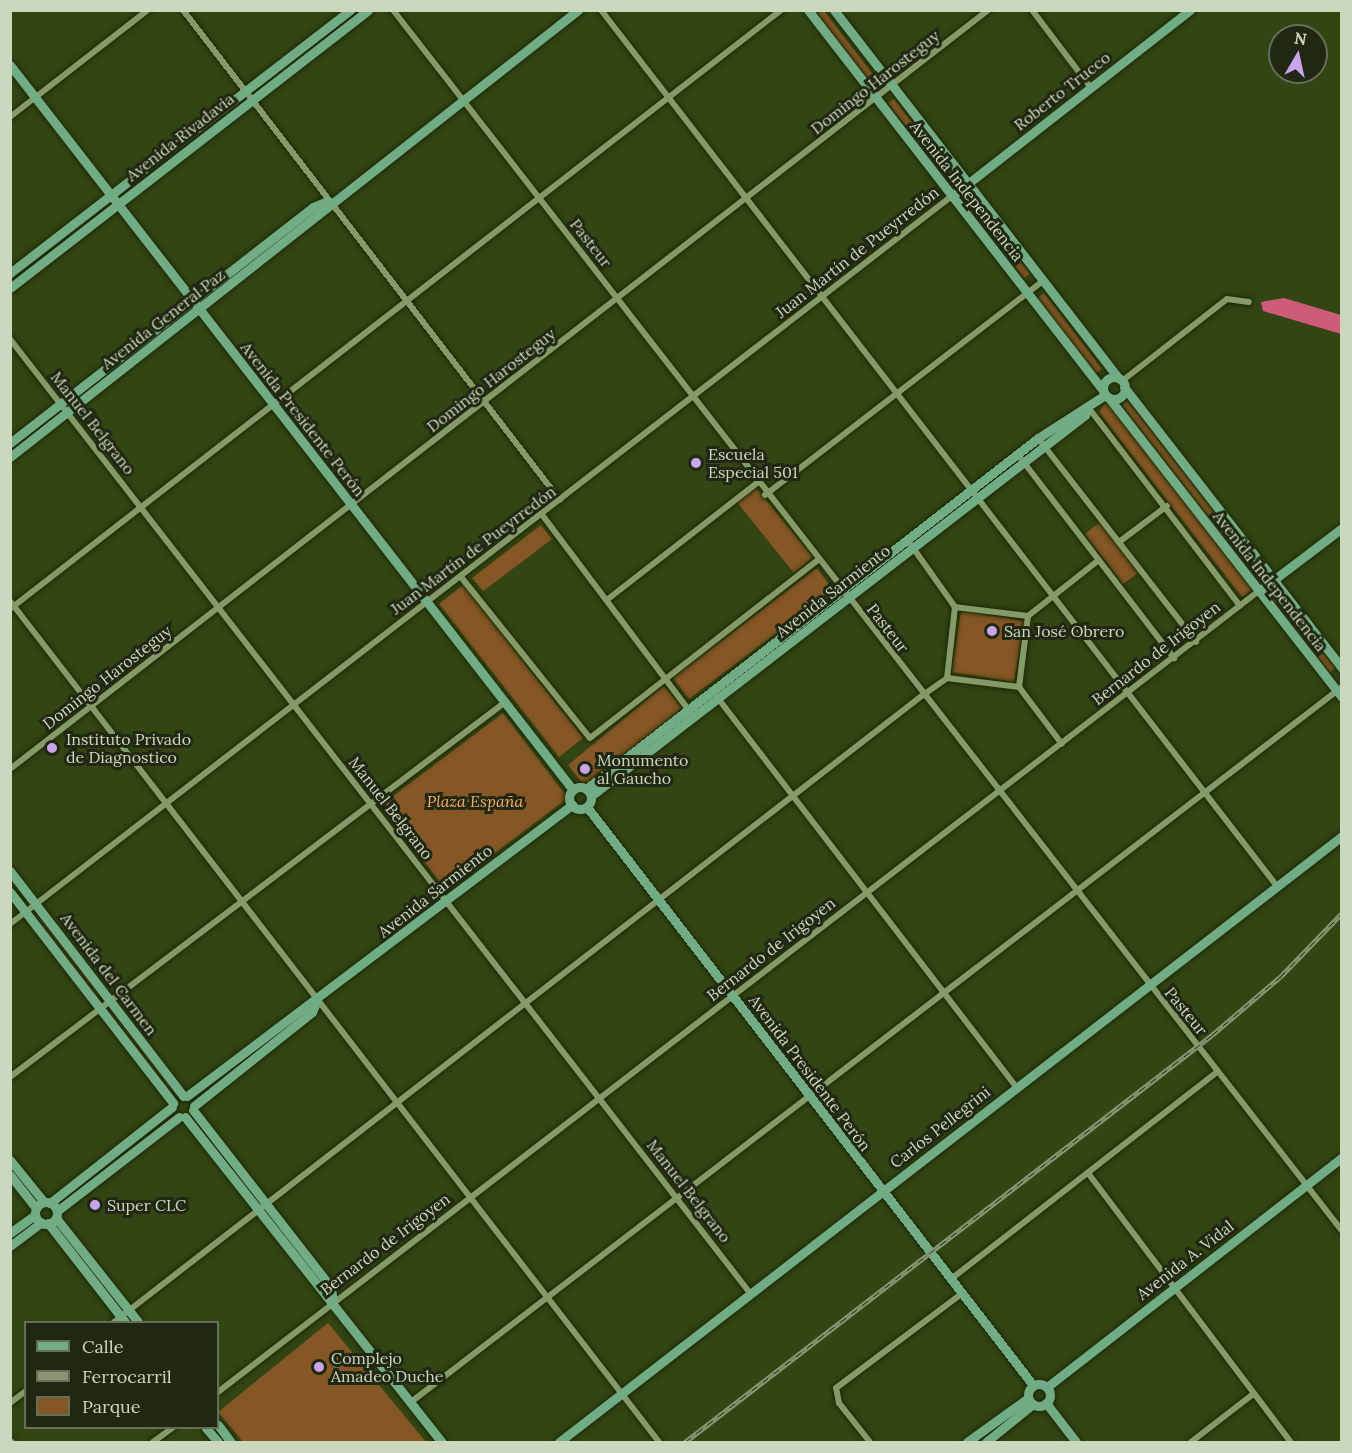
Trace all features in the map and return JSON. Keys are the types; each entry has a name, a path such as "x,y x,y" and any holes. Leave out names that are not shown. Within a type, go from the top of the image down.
{"main road":[{"name":"Avenida Rivadavia","path":"10,273 350,10"},
{"name":"Avenida Rivadavia","path":"10,288 368,10"},
{"name":"Avenida General Paz","path":"10,457 68,413 313,207 330,201 578,10"},
{"name":"Avenida Independencia","path":"808,10 1259,591 1340,691"},
{"name":"Avenida Independencia","path":"834,10 1341,668"},
{"name":"Roberto Trucco","path":"952,196 1190,10"},
{"name":"Avenida Presidente Perón","path":"10,65 573,790"},
{"name":"Avenida General Paz","path":"10,443 195,305"},
{"path":"1106,381 1121,382 1121,396 1106,394 1106,381"},
{"name":"Avenida Sarmiento","path":"589,793 694,717 1041,442 1085,415 1088,407 1106,394"},
{"name":"Bernardo de Irigoyen","path":"1259,591 1341,528"},
{"name":"Avenida Sarmiento","path":"589,793 687,708 846,595"},
{"path":"573,790 589,793 587,807 572,804 573,790"},
{"name":"Avenida Sarmiento","path":"172,1105 316,1001 572,804"},
{"name":"Avenida Presidente Perón","path":"587,807 1033,1385"},
{"name":"Carlos Pellegrini","path":"559,1443 1341,836"},
{"name":"Avenida del Carmen","path":"10,871 194,1108"},
{"name":"Avenida del Carmen","path":"10,892 182,1117"},
{"name":"Avenida Sarmiento","path":"182,1117 312,1012 316,1001"},
{"path":"10,1246 172,1105"},
{"path":"194,1108 331,1287 333,1303"},
{"path":"10,1233 46,1213 182,1117 333,1303 442,1443"},
{"name":"Avenida A. Vidal","path":"1047,1387 1341,1157"},
{"path":"10,1160 122,1318"},
{"path":"10,1175 46,1213"},
{"path":"986,1443 1030,1401 1033,1385 1047,1387 1046,1402 1076,1443"},
{"path":"967,1443 1030,1401 1046,1402"},
{"path":"219,1426 231,1443"},
{"path":"208,1429 218,1443"}],"street":[{"path":"10,117 148,10"},
{"path":"183,10 560,500"},
{"name":"Pasteur","path":"393,10 617,299 765,495 846,595 997,794 1218,1071 1341,1231"},
{"path":"601,10 897,393 1051,597 1276,885"},
{"path":"659,1443 544,1299 468,1200 399,1102 316,1001 167,803 12,605 407,302 781,10"},
{"name":"Domingo Harosteguy","path":"10,769 988,10"},
{"path":"1032,10 1091,88"},
{"name":"Juan Martín de Pueyrredón","path":"10,924 426,603 543,516 560,500 952,196"},
{"path":"765,495 1043,281"},
{"path":"1121,382 1227,299 1250,302"},
{"name":"Manuel Belgrano","path":"10,339 750,1293"},
{"path":"1088,407 1167,506 1240,606"},
{"path":"1041,442 1196,642"},
{"path":"1021,458 1174,658"},
{"path":"608,599 757,483"},
{"path":"1119,542 1167,506"},
{"path":"543,516 608,599 694,717"},
{"path":"910,544 955,607 947,678"},
{"path":"461,577 590,738 818,560"},
{"path":"1062,744 1019,687 1028,616 1099,560"},
{"name":"Bernardo de Irigoyen","path":"219,1391 468,1200 602,1102 866,894 1196,642 1259,591"},
{"path":"955,607 1028,616"},
{"path":"122,1318 525,1003 947,678 1019,687"},
{"path":"711,690 1016,1087"},
{"path":"411,1402 1073,890 1340,691"},
{"path":"10,1077 240,899 372,805 504,703"},
{"path":"951,1278 1218,1071"},
{"path":"1088,1173 1252,1395 1291,1443"},
{"path":"870,1443 835,1395 961,1294"},
{"path":"10,1403 24,1392"},
{"path":"1191,1443 1252,1395"},
{"path":"153,1443 171,1429"}],"green space":[{"path":"815,11 824,11 875,77 870,81"},
{"path":"894,99 952,174 946,179 888,103"},
{"path":"971,198 1030,274 1024,278 966,203"},
{"path":"1044,293 1102,369 1096,373 1038,298"},
{"path":"1127,400 1265,577 1259,582 1122,405"},
{"path":"1106,401 1254,589 1242,597 1099,412"},
{"path":"756,488 813,557 794,573 737,502"},
{"path":"1100,522 1138,573 1123,584 1085,534"},
{"path":"541,525 552,539 483,591 472,578"},
{"path":"817,568 833,590 689,699 673,678"},
{"path":"463,585 583,738 559,757 439,604"},
{"path":"1277,593 1335,668 1330,673 1271,597"},
{"path":"961,611 1024,621 1014,682 952,672"},
{"path":"664,686 682,708 585,786 568,765"},
{"name":"Plaza España","path":"503,713 568,798 446,890 381,805"},
{"path":"38,914 100,994 96,997 35,916"},
{"path":"111,1009 173,1089 169,1092 107,1011"},
{"name":"Complejo Amadeo Duche","path":"328,1323 426,1442 243,1442 219,1411"}],"shaded area":[{"path":"1284,298 1341,315 1341,334 1263,311 1261,302"}],"railway":[{"path":"685,1442 1212,1035 1280,977 1342,913"}],"place":[{"name":"Escuela Especial 501","path":"696,463"},
{"name":"San José Obrero","path":"992,631"},
{"name":"Instituto Privado de Diagnostico","path":"52,748"},
{"name":"Monumento al Gaucho","path":"585,769"},
{"name":"Super CLC","path":"95,1205"},
{"name":"Complejo Amadeo Duche","path":"319,1367"}]}
